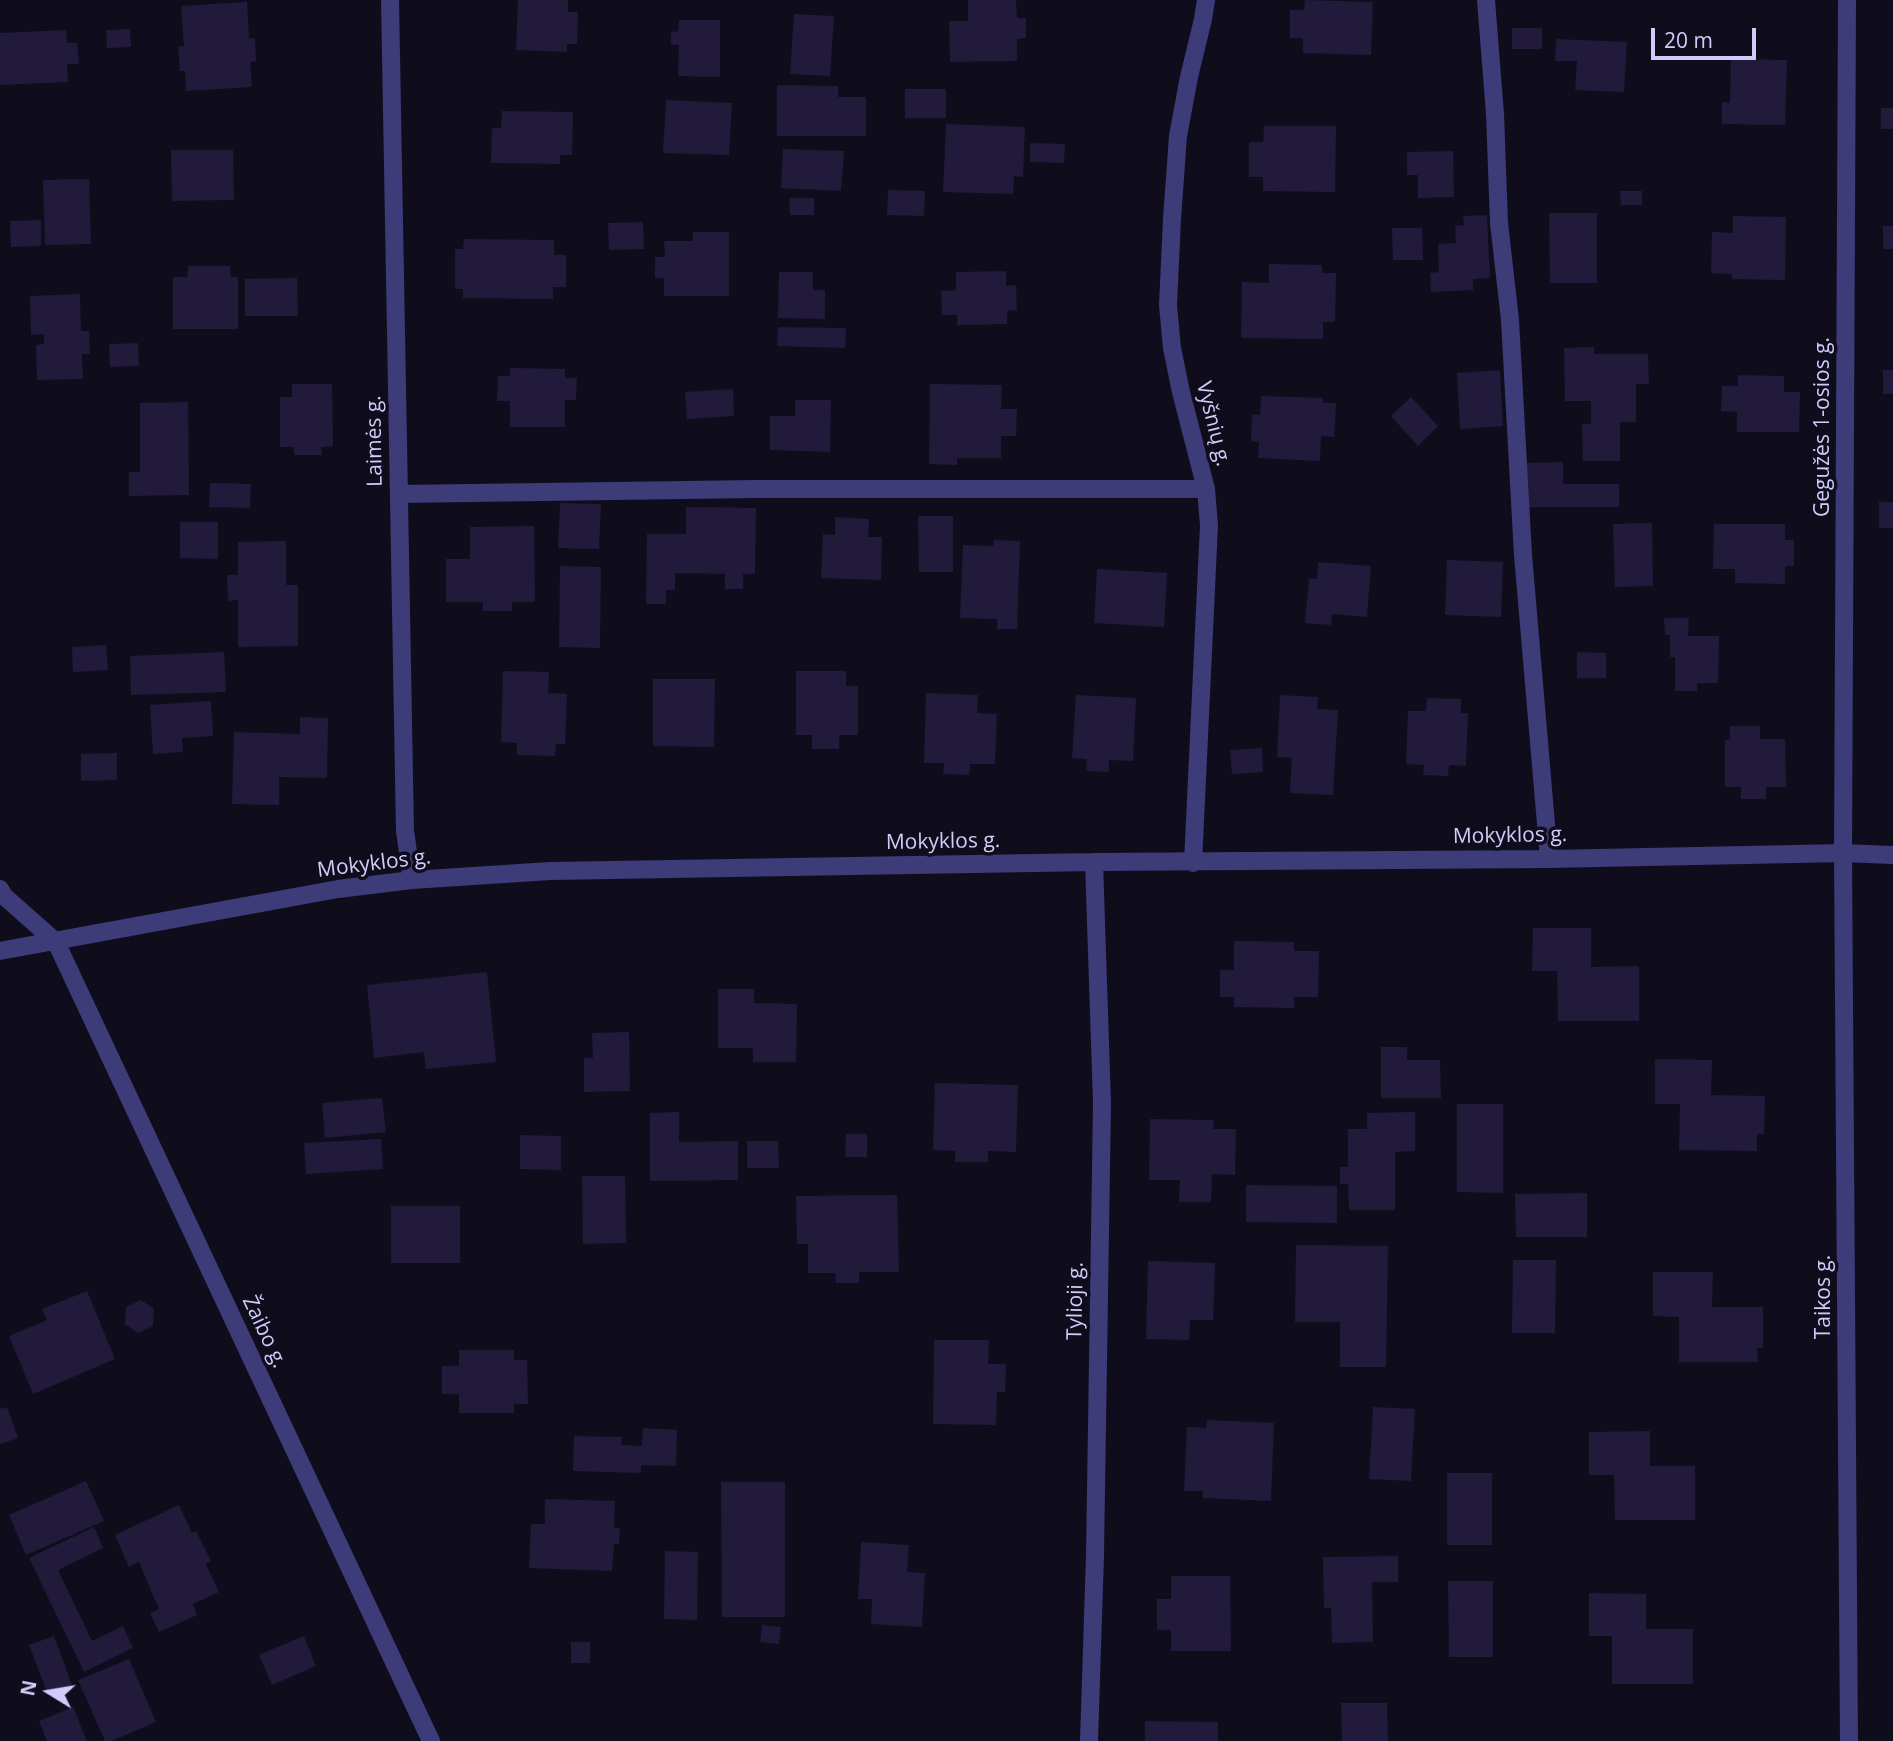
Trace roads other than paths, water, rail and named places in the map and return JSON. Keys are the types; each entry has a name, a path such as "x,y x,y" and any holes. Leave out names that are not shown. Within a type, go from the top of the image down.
{"street":[{"name":"Laimės g.","path":"390,0 405,831 412,880"},
{"name":"Vyšnių g.","path":"1193,863 1209,525 1206,489 1172,348 1168,305 1178,136 1206,0"},
{"path":"1486,0 1495,114 1499,223 1510,320 1523,555 1549,859"},
{"name":"Gegužės 1-osios g.","path":"1843,853 1847,0"},
{"path":"399,494 755,489 1206,489"},
{"name":"Mokyklos g.","path":"0,951 338,889 412,880 550,871 1843,853 1893,855"},
{"name":"Taikos g.","path":"1843,853 1849,1741"},
{"name":"Tylioji g.","path":"1090,1741 1102,1102 1094,862"},
{"path":"0,889 4,896 56,942"},
{"name":"Žaibo g.","path":"56,942 431,1741"}]}
